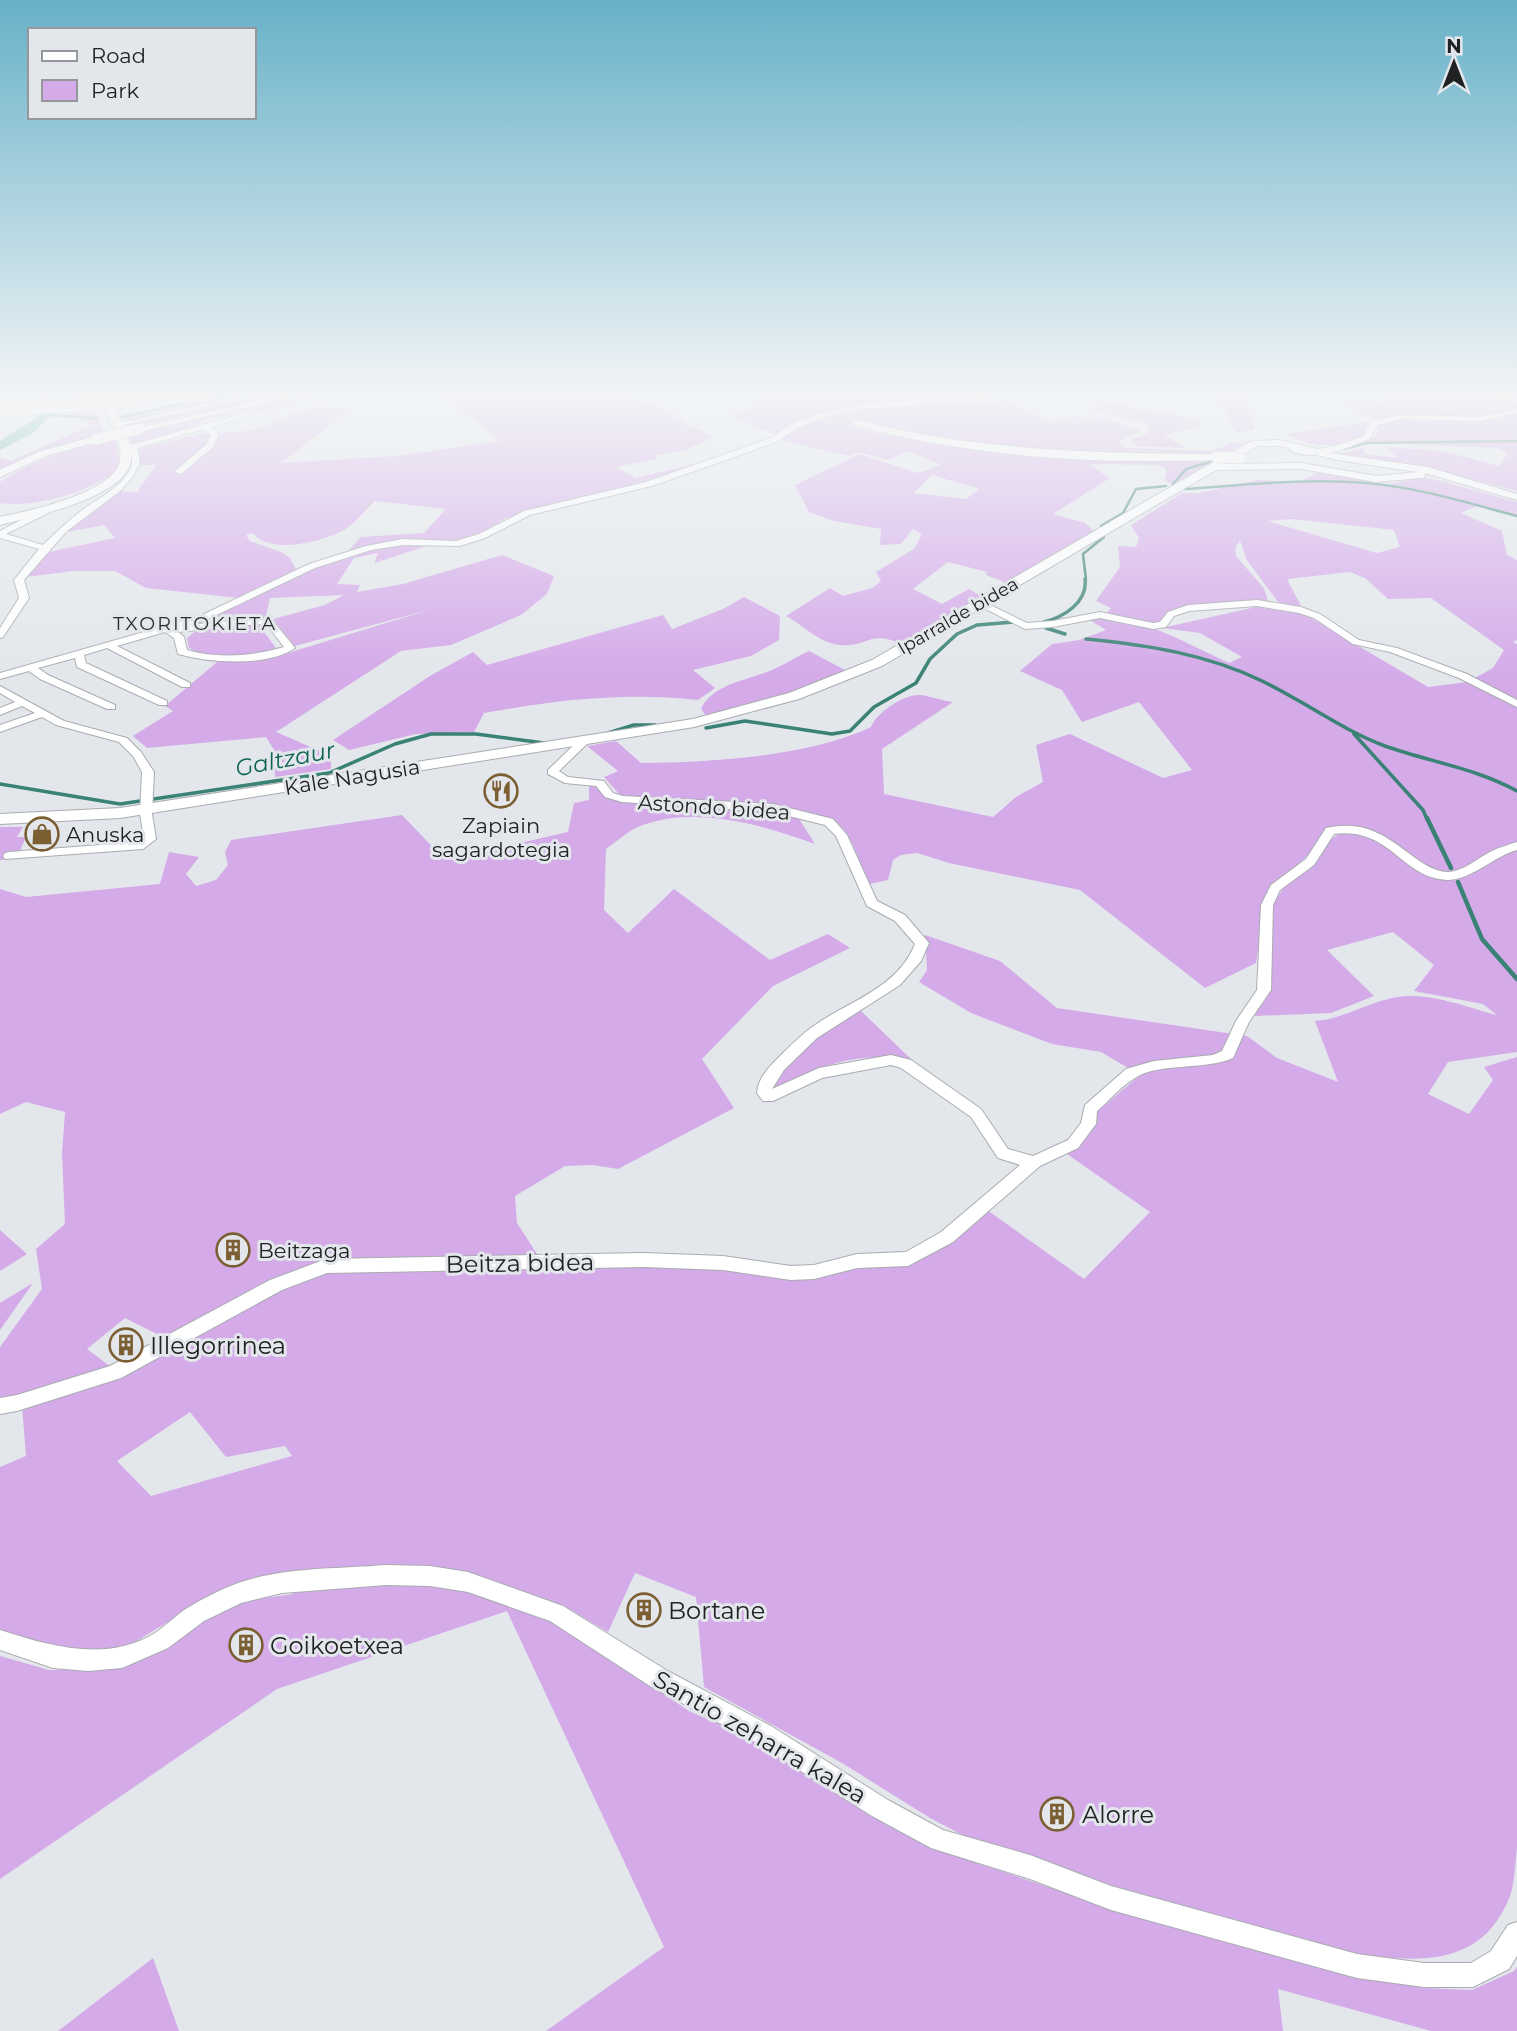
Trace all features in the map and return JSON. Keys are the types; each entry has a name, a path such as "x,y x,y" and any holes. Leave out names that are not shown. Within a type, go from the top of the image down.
{"street":[{"path":"0,535 94,489"},
{"path":"0,635 24,598 19,580 77,518 116,489"},
{"path":"0,676 169,630 203,618 312,566 369,548 403,542 447,545 467,542 515,517 627,489"},
{"name":"Iparralde bidea","path":"703,721 793,696 858,672 1174,489"},
{"path":"1487,489 1517,496"},
{"path":"1493,489 1517,496"},
{"path":"0,507 31,506 84,495"},
{"path":"0,518 45,511"},
{"path":"0,535 47,549"},
{"path":"979,603 1014,622 1040,626 1100,615 1153,626 1163,625 1178,610 1237,603 1273,604 1317,616 1356,642 1394,650 1463,676 1517,704"},
{"path":"0,611 15,610"},
{"path":"270,622 290,648 257,656 196,657 182,652 179,637 169,630 270,622"},
{"path":"110,646 186,685"},
{"path":"79,655 82,665 163,703"},
{"path":"31,668 44,677 111,707"},
{"path":"0,689 60,723 123,740 146,767 150,839 142,845 9,856"},
{"path":"0,712 23,702"},
{"path":"0,729 42,714"},
{"name":"Kale Nagusia","path":"0,819 89,816 147,803 584,741 703,721"},
{"name":"Astondo bidea","path":"584,741 552,772 565,780 600,783 614,798 656,803 773,808 829,822 841,835 872,903 900,918 922,943 917,956 898,978 865,1004 816,1032 784,1061 767,1080 764,1093 768,1097 819,1073 891,1060 906,1064 976,1113 1003,1154 1034,1161"},
{"path":"1034,1161 1073,1144 1088,1124 1090,1109 1131,1073 1154,1066 1215,1060 1228,1054 1238,1038 1243,1021 1264,990 1264,939 1275,888 1310,862 1330,831 1355,828 1370,832 1388,841 1435,874 1447,876 1466,870 1500,849 1517,846"},
{"name":"Beitza bidea","path":"0,1406 18,1403 115,1372 276,1285 326,1266 644,1260 723,1263 791,1273 814,1272 857,1261 908,1259 947,1237 1034,1161"},
{"name":"Santio zeharra kalea","path":"0,1640 53,1657 88,1660 122,1657 162,1641 197,1614 239,1593 271,1586 331,1577 386,1575 430,1576 468,1582 556,1613 658,1678 763,1734 880,1808 939,1840 1030,1867 1111,1898 1357,1966 1424,1975 1473,1975 1500,1960 1517,1934"}],"green space":[{"path":"0,489 84,489 46,501 0,503"},
{"path":"139,489 621,489 505,518 476,535 454,541 400,540 346,553 361,537 424,533 446,509 375,501 346,528 321,539 283,545 261,540 253,533 246,535 250,541 290,558 297,572 239,598 146,588 115,571 73,571 26,577 48,552 115,538 104,525 67,532 86,512 115,491 137,492"},
{"path":"797,489 918,489 914,493 966,499 979,489 1093,489 1053,514 1085,523 1095,532 1007,583 986,575 987,572 948,562 913,589 942,604 969,589 982,597 900,644 882,638 840,645 818,637 786,616 830,588 843,596 872,588 881,581 876,572 915,548 922,534 913,529 901,544 880,545 881,529 834,521 809,512"},
{"path":"1218,489 1469,489 1517,502 1517,517 1477,506 1461,513 1502,531 1507,555 1517,560 1517,640 1513,642 1517,644 1517,702 1473,679 1493,668 1504,650 1431,598 1388,599 1365,578 1350,572 1287,579 1302,608 1278,602 1246,559 1240,540 1235,549 1236,556 1264,588 1268,601 1196,605 1170,613 1160,623 1152,624 1107,613 1111,608 1096,601 1120,567 1118,546 1136,547 1139,538 1131,525 1182,493","holes":["1292,519 1394,530 1400,547 1377,553 1267,521"]},
{"path":"389,544 427,546 374,563 378,553 354,558 337,584 360,585 357,592 403,584 502,555 554,576 547,594 521,615 451,645 401,651 276,732 331,756 331,769 275,777 274,750 266,737 147,748 133,736 173,711 165,706 223,657 281,655 432,609 295,646 273,619 325,605 344,595 270,598 265,620 202,626 207,621 205,619 315,567"},
{"path":"744,597 780,616 779,640 751,656 693,670 715,688 698,700 616,697 564,701 484,713 474,732 416,734 349,750 333,740 430,676 473,652 487,665 663,615 672,629 723,609"},
{"path":"1260,606 1306,615 1428,687 1468,682 1517,706 1517,1052 1448,1062 1428,1094 1469,1114 1493,1080 1484,1067 1517,1057 1517,1847 1512,1891 1498,1919 1484,1936 1448,1955 1405,1959 1358,1954 999,1854 930,1818 842,1763 704,1687 696,1597 635,1573 608,1632 561,1604 564,1628 689,1711 765,1744 944,1852 1120,1911 1423,1988 1472,1990 1514,1971 1517,1967 1517,2031 1431,2031 1278,1989 1283,2031 546,2031 664,1947 507,1611 277,1689 0,1879 0,1656 49,1670 91,1670 237,1602 293,1594 314,1572 201,1602 125,1648 91,1653 0,1633 0,1467 26,1456 22,1406 0,1398 0,1347 42,1289 36,1249 65,1224 62,1153 65,1112 26,1102 0,1114 0,889 26,897 160,884 169,852 199,857 186,874 196,886 216,880 228,865 225,852 231,840 402,815 445,860 568,832 574,803 589,800 589,783 600,786 618,799 629,803 796,814 815,844 751,824 704,817 659,820 638,827 606,849 604,910 628,933 674,889 770,960 828,934 850,948 773,986 702,1059 734,1108 618,1169 593,1165 565,1166 515,1196 517,1223 539,1257 338,1260 167,1339 125,1318 87,1349 123,1376 257,1300 314,1276 343,1268 642,1263 900,1266 937,1251 987,1210 1084,1279 1150,1212 1067,1154 1093,1125 1098,1111 1140,1075 1101,1052 1052,1044 971,1013 919,982 927,970 925,935 1000,961 1057,1008 1247,1036 1277,1058 1338,1082 1315,1021 1405,996 1445,1000 1497,1015 1483,1004 1414,991 1434,965 1393,932 1327,950 1374,996 1331,1013 1254,1016 1270,992 1272,904 1289,881 1319,859 1327,842 1343,831 1332,827 1324,830 1313,849 1281,884 1269,905 1256,963 1205,988 1080,890 949,863 917,853 901,855 893,860 888,880 869,884 851,841 834,820 775,806 620,795 604,777 618,771 587,746 616,741 641,763 758,756 846,737 871,727 884,710 899,701 920,695 953,702 882,749 884,794 993,817 1016,797 1043,782 1036,745 1070,734 1163,778 1192,770 1139,702 1082,722 1062,690 1020,671 1052,644 1079,640 1106,630 1088,619 1106,618 1143,625 1229,663 1242,657 1200,633 1162,628","holes":["190,1412 226,1457 285,1446 292,1456 151,1496 117,1461"]},
{"path":"257,622 278,651 220,656 189,648 187,638 197,630"},
{"path":"809,651 847,671 778,696 706,716 701,709 714,693 723,688 774,669"},
{"path":"0,827 23,827 17,837 26,837 17,858 0,860"},
{"path":"860,1010 913,1061 887,1057 860,1058 822,1068 769,1090 775,1076 795,1053"},
{"path":"0,1230 27,1254 0,1271"},
{"path":"33,1283 0,1330 0,1303"},
{"path":"153,1958 179,2031 58,2031"}],"waterway":[{"name":"Galtzaur","path":"1101,526 1123,513 1138,489"},
{"path":"1406,489 1517,516"},
{"name":"Galtzaur","path":"1086,580 1083,554 1104,537"},
{"name":"Galtzaur","path":"1044,622 1067,612 1079,601 1083,595 1085,579"},
{"name":"Galtzaur","path":"706,728 745,721 832,734 850,731 874,707 916,683 930,659 957,634 977,625 1014,622"},
{"path":"1046,628 1065,634"},
{"path":"1086,639 1154,648 1220,664 1278,689 1338,724 1385,746 1485,777 1517,791"},
{"name":"Galtzaur","path":"608,733 634,725 655,725"},
{"name":"Galtzaur","path":"0,784 120,804 329,773 395,744 431,734 476,734 544,743"},
{"path":"1354,734 1423,810 1427,819"},
{"path":"1427,818 1451,868"},
{"path":"1458,882 1482,939 1517,979"}],"place":[{"name":"Zapiain sagardotegia","path":"501,791"},
{"name":"Anuska","path":"42,834"},
{"name":"Beitzaga","path":"233,1250"},
{"name":"Illegorrinea","path":"126,1345"},
{"name":"Bortane","path":"644,1610"},
{"name":"Goikoetxea","path":"246,1645"},
{"name":"Alorre","path":"1057,1814"}],"district":[{"name":"TXORITOKIETA","path":"195,623"}]}
